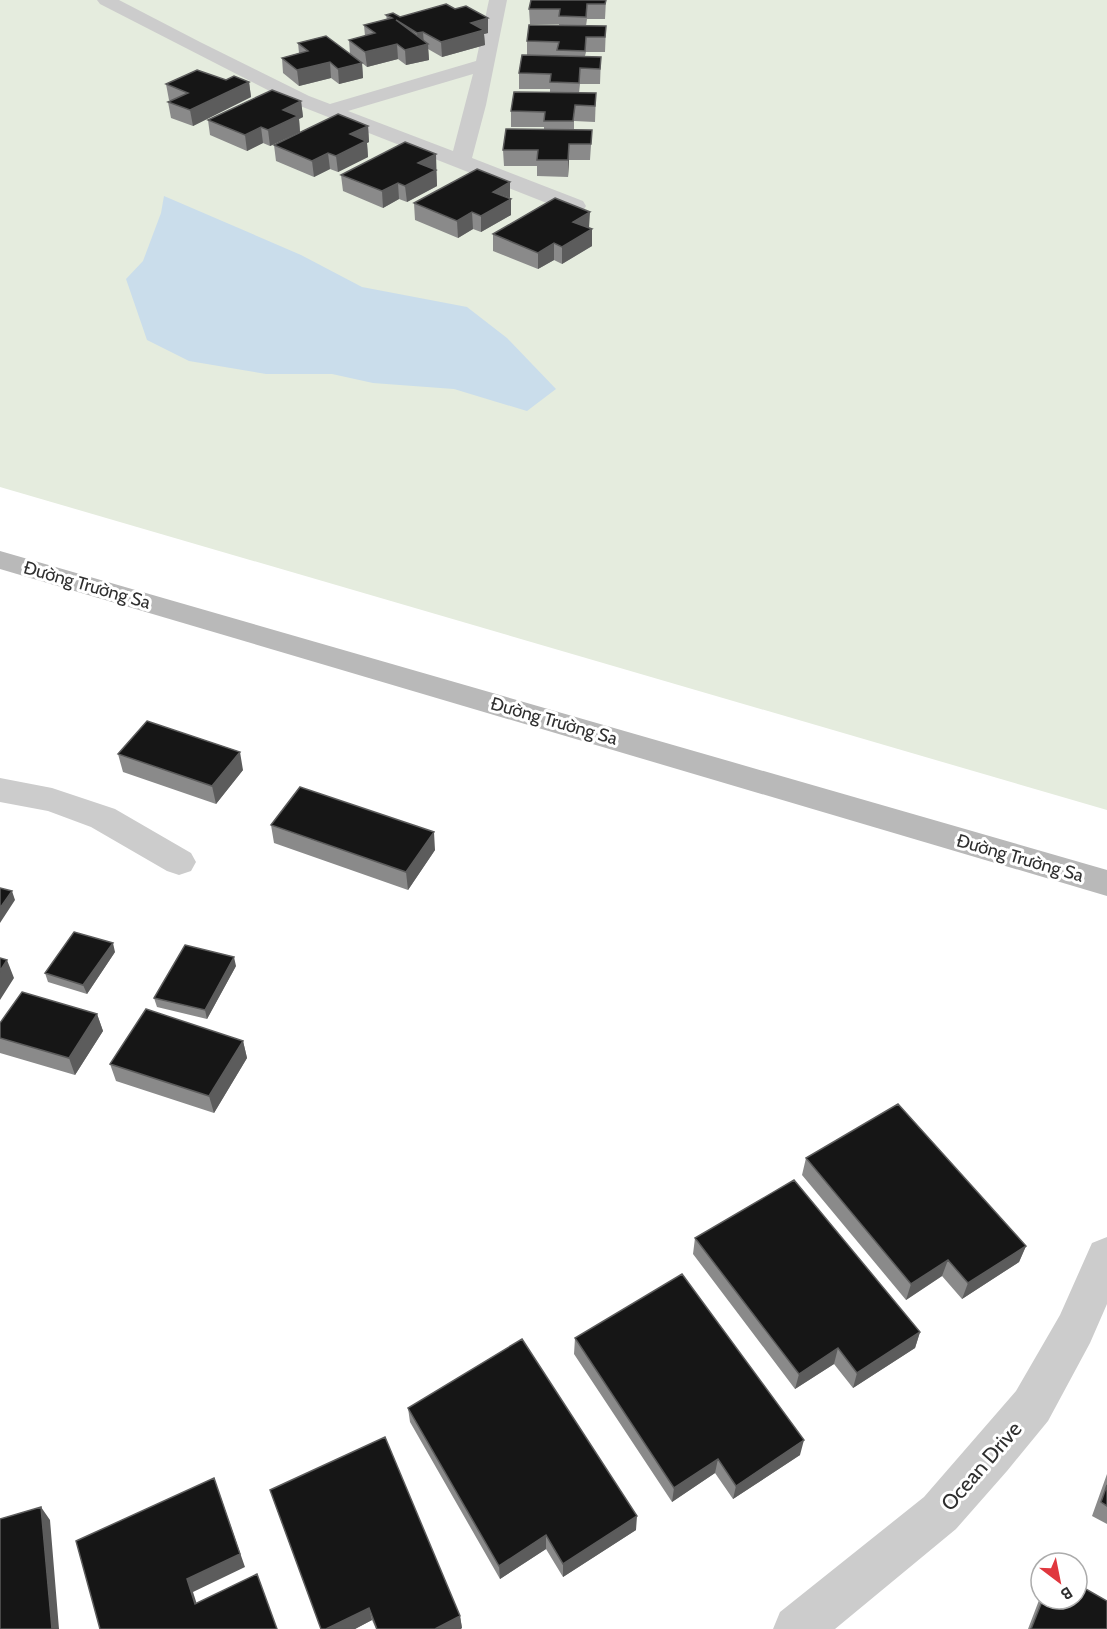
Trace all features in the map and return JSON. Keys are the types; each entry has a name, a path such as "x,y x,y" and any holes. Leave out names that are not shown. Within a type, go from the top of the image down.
{"main road":[{"name":"Đường Trường Sa","path":"0,560 1107,883"}],"street":[{"path":"106,0 302,100 576,206"},
{"path":"461,160 476,105 498,0"},
{"path":"330,110 484,65"},
{"path":"0,790 52,800 103,818 179,862"},
{"name":"Ocean Drive","path":"798,1629 940,1513 1032,1406 1075,1329 1107,1256"}],"shaded area":[{"path":"0,0 1107,0 1107,810 0,487"}],"water":[{"path":"164,196 301,255 362,287 467,307 507,338 556,389 527,411 454,389 373,383 332,374 266,374 189,361 147,340 126,279 143,261 161,213"}],"building":[{"path":"531,0 606,0 605,4 587,4 586,17 559,16 560,9 529,9"},
{"path":"446,4 455,9 466,6 488,18 471,23 484,30 441,42 423,32 417,33 396,20 428,44 405,50 397,44 365,52 349,40 375,33 364,25 392,18 386,15 393,13 400,17"},
{"path":"529,25 606,26 605,37 586,37 585,51 557,50 559,42 527,41"},
{"path":"326,36 362,63 338,69 330,62 297,70 282,58 308,51 298,43"},
{"path":"522,55 601,57 600,69 580,68 579,83 550,82 551,74 519,73"},
{"path":"197,70 226,80 234,76 249,82 190,110 168,102 188,93 166,84"},
{"path":"272,90 301,101 283,110 298,116 268,130 261,127 245,135 208,120"},
{"path":"514,92 596,93 595,106 575,105 573,121 544,121 545,112 511,111"},
{"path":"338,114 368,126 350,134 366,141 336,156 328,153 312,161 274,145"},
{"path":"506,129 592,130 591,144 569,144 568,160 537,160 538,150 503,150"},
{"path":"405,142 436,154 418,163 436,170 405,186 398,183 382,191 341,175"},
{"path":"477,169 510,182 493,192 511,199 481,216 472,212 457,221 414,203"},
{"path":"555,198 590,212 573,222 592,229 562,247 554,243 538,253 493,234"},
{"path":"147,721 240,752 212,786 118,754"},
{"path":"300,787 434,832 406,872 271,825"},
{"path":"0,888 12,891 0,908"},
{"path":"74,932 113,943 83,985 45,973"},
{"path":"185,945 234,957 205,1010 154,998"},
{"path":"0,958 7,960 0,971"},
{"path":"22,992 97,1014 69,1058 0,1038 0,1023"},
{"path":"146,1009 243,1041 209,1096 110,1064"},
{"path":"898,1104 1026,1246 968,1283 948,1260 911,1284 806,1158"},
{"path":"794,1180 920,1332 857,1373 838,1348 799,1374 695,1238"},
{"path":"682,1274 804,1440 736,1486 718,1459 674,1488 575,1338"},
{"path":"522,1339 637,1516 563,1564 546,1535 499,1566 408,1408"},
{"path":"385,1437 460,1616 435,1629 377,1629 369,1608 326,1629 321,1629 270,1490"},
{"path":"214,1478 240,1554 187,1579 195,1604 257,1574 277,1629 100,1629 76,1541"},
{"path":"1107,1485 1107,1506 1101,1502"},
{"path":"41,1507 52,1629 0,1629 0,1519"},
{"path":"1089,1591 1107,1601 1107,1629 1031,1629 1038,1611 1089,1611"}]}
